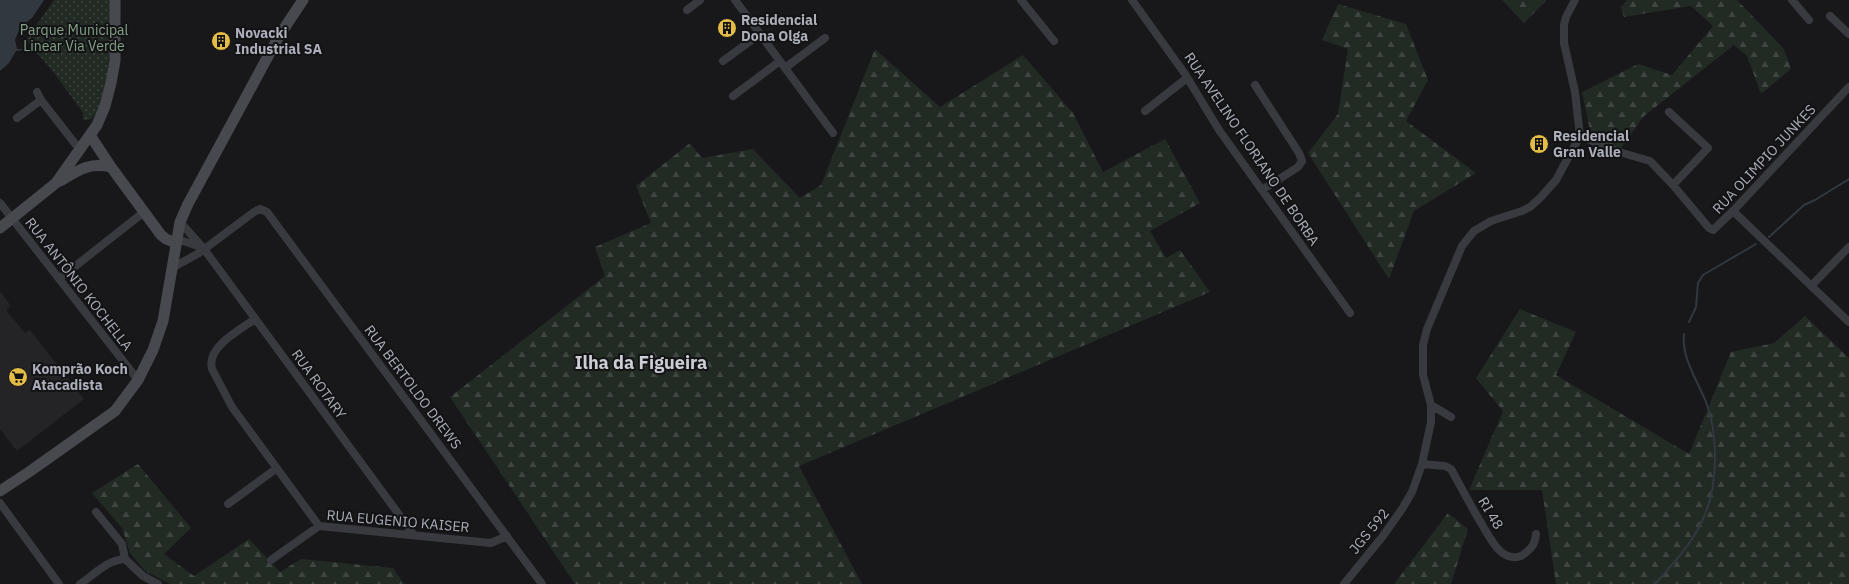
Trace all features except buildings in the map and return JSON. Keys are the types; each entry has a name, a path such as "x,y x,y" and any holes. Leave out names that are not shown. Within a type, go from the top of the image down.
{"main road":[{"path":"56,183 90,135 105,106 111,82 116,41 115,0"},
{"path":"0,491 115,411 138,380 153,350 163,321 180,222 188,204 279,36 303,0"},
{"path":"90,135 111,167 161,235 166,239 176,242"},
{"path":"0,228 56,183 87,166 102,165 111,167"}],"street":[{"path":"687,10 700,0"},
{"path":"735,0 833,133"},
{"path":"1022,0 1054,41"},
{"name":"RUA AVELINO FLORIANO DE BORBA","path":"1132,0 1187,78 1210,117 1350,313"},
{"path":"1575,0 1566,16 1564,25 1564,43 1575,92 1580,136"},
{"path":"1792,0 1808,20"},
{"path":"1830,16 1849,34"},
{"path":"723,61 760,34"},
{"path":"734,96 825,38"},
{"path":"1145,112 1187,78"},
{"path":"1255,85 1299,153 1302,161 1298,167 1262,190"},
{"name":"RUA OLIMPIO JUNKES","path":"1580,136 1619,152 1650,161 1673,185 1709,228 1713,230 1733,211 1849,87"},
{"path":"37,92 41,100 80,150"},
{"path":"17,118 41,100"},
{"path":"1669,112 1708,148 1673,185"},
{"name":"JGS 592","path":"1344,584 1383,536 1402,509 1412,492 1422,464 1431,422 1431,405 1423,375 1422,345 1427,329 1462,246 1474,231 1491,221 1530,207 1541,197 1556,180 1580,136"},
{"name":"RUA ANTÔNIO KOCHELLA","path":"0,203 138,380"},
{"name":"RUA BERTOLDO DREWS","path":"204,249 254,212 260,210 267,212 542,584"},
{"path":"1733,211 1849,322"},
{"path":"59,279 144,212"},
{"name":"RUA ROTARY","path":"180,222 204,249 414,535"},
{"path":"176,242 188,242 204,249"},
{"path":"1811,286 1849,247"},
{"path":"172,268 204,249"},
{"path":"256,319 215,348 210,362 215,377 225,397 320,526"},
{"path":"1431,405 1451,417"},
{"name":"RI 48","path":"1422,464 1445,466 1451,469 1493,542 1499,550 1507,556 1522,556 1531,549 1535,543 1536,534"},
{"path":"228,504 277,468"},
{"path":"0,503 59,584"},
{"path":"96,512 122,544 125,559 143,576 158,584"},
{"name":"RUA EUGENIO KAISER","path":"271,560 320,526 490,543 508,536"},
{"path":"80,584 107,564 125,559"}],"shaded area":[{"path":"0,0 44,0 32,18 20,27 15,40 17,49 23,49 16,51 9,63 0,71"},
{"path":"0,291 11,306 6,310 25,333 30,330 84,399 17,451 0,429"}],"green space":[{"name":"Parque Municipal Linear Via Verde","path":"54,0 110,0 110,49 105,84 98,110 89,120 83,120 83,113 55,74 26,40"},
{"path":"1502,0 1547,0 1524,23"},
{"path":"1627,0 1737,0 1784,49 1791,69 1761,94 1747,56 1734,45 1643,117 1620,150 1591,135 1582,92 1638,64 1672,75 1713,26 1691,6 1624,17 1621,7"},
{"path":"1338,4 1406,24 1428,80 1406,121 1476,173 1414,211 1389,279 1308,153 1338,114 1348,49 1322,40"},
{"path":"875,49 940,107 1023,55 1073,113 1103,172 1165,139 1200,203 1150,231 1166,258 1180,250 1210,292 799,466 862,584 575,584 450,397 605,276 595,247 651,223 636,186 690,143 702,158 753,149 800,198 821,185"},
{"path":"1520,309 1576,332 1556,375 1689,454 1731,352 1774,343 1805,316 1849,358 1849,584 1556,584 1542,490 1469,490 1503,411 1476,378"},
{"path":"138,464 191,528 164,554 194,576 249,539 280,572 301,559 393,568 403,583 406,584 170,584 145,571 130,553 122,528 92,493"},
{"path":"1448,513 1468,529 1451,584 1394,584"}],"waterway":[{"path":"1769,237 1804,205 1849,179"},
{"path":"1689,322 1696,307 1698,283 1703,275 1756,244"},
{"path":"1655,584 1681,554 1698,530 1707,508 1714,478 1715,446 1713,430 1706,402 1685,352 1684,334"}],"place":[{"name":"Residencial Dona Olga","path":"727,28"},
{"name":"Novacki Industrial SA","path":"221,41"},
{"name":"Residencial Gran Valle","path":"1539,144"},
{"name":"Komprão Koch Atacadista","path":"18,377"}],"district":[{"name":"Ilha da Figueira","path":"641,362"}]}
